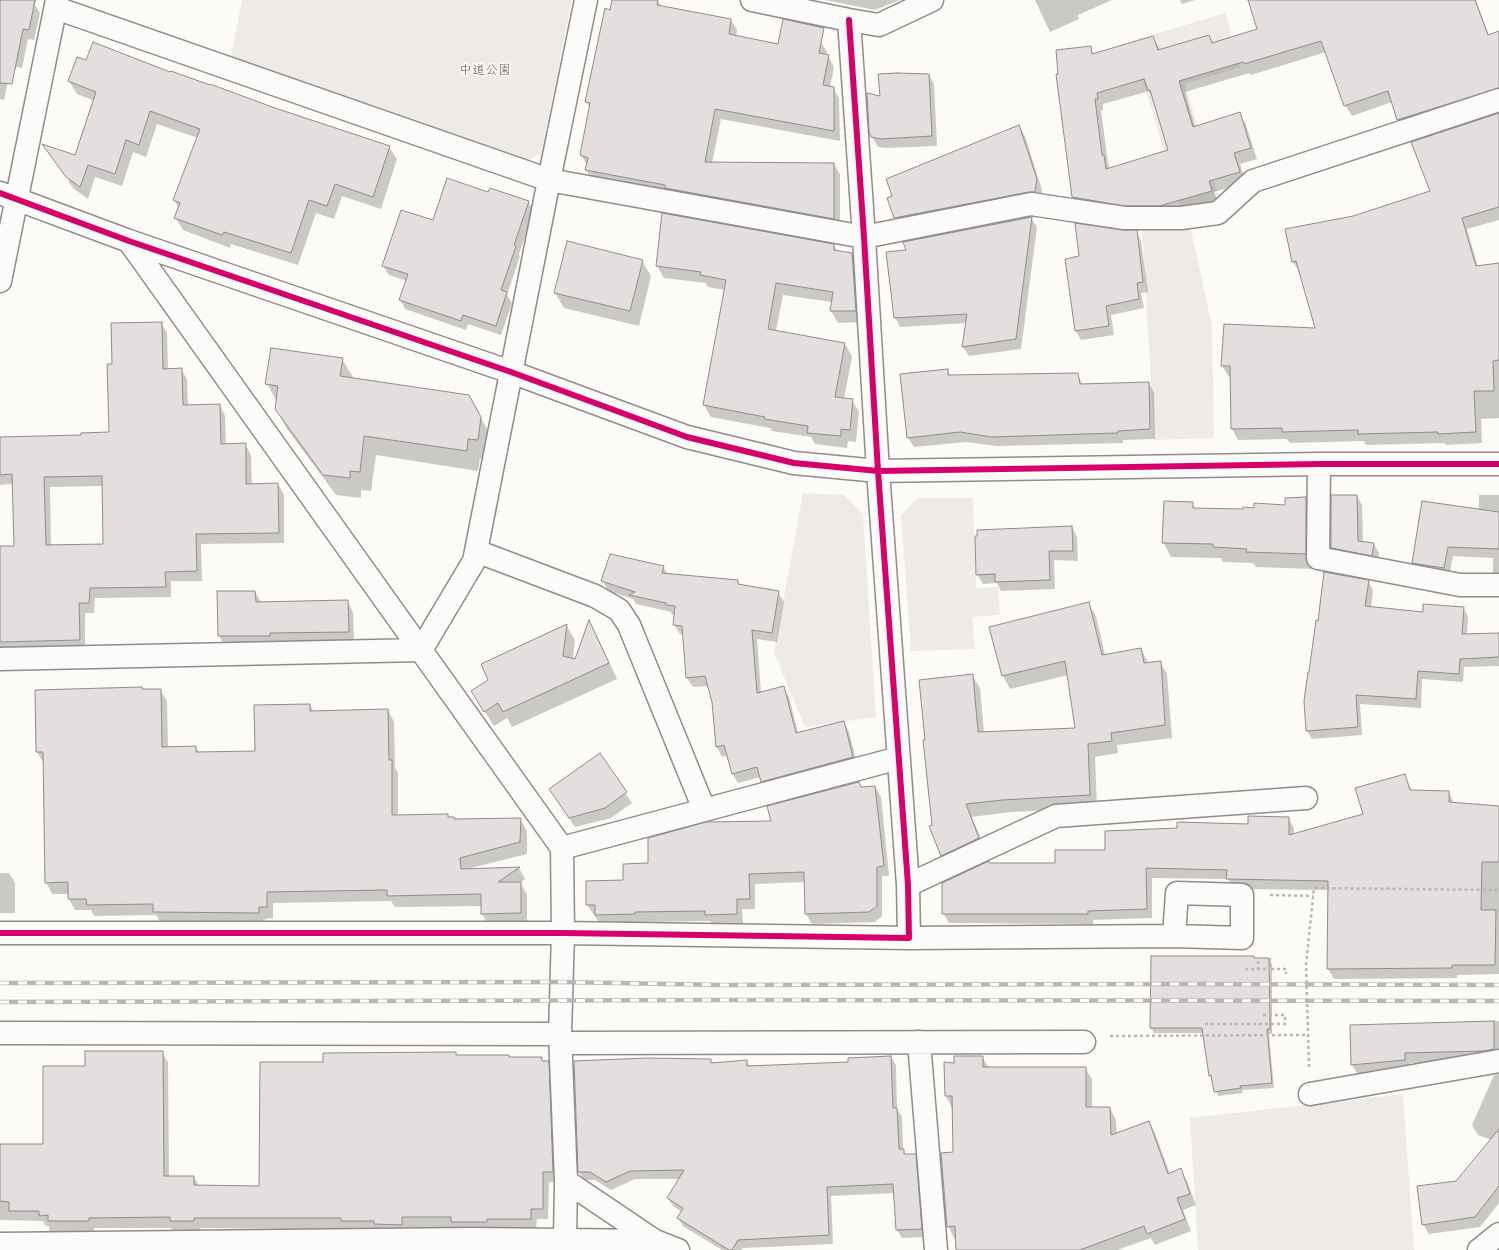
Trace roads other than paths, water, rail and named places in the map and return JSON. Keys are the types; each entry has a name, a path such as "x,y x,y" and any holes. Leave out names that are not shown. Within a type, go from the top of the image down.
{"street":[{"path":"421,650 474,561 586,0"},
{"path":"752,0 879,25 932,0"},
{"path":"0,281 8,196 56,4 549,180 864,237 1031,204 1124,218 1181,218 1218,213 1253,181 1499,100"},
{"path":"849,20 878,471 908,885 909,938"},
{"path":"8,196 129,241 511,372 687,437 794,463 878,471 1319,464 1499,464"},
{"path":"129,241 562,848 563,933 561,1038 566,1181 565,1240"},
{"path":"1319,464 1318,558 1460,585 1499,585"},
{"path":"476,551 596,596 619,610 630,625 704,809"},
{"path":"0,659 421,650"},
{"path":"562,848 899,758"},
{"path":"908,885 1056,816 1306,798"},
{"path":"0,933 563,933 909,938 1174,936 1242,938 1242,895 1177,893 1174,936"},
{"path":"0,1033 919,1042 1084,1042"},
{"path":"919,1042 936,1250"},
{"path":"1310,1094 1499,1061"},
{"path":"566,1181 655,1240 678,1250"},
{"path":"1478,1250 1499,1234"},
{"path":"0,1244 471,1244 565,1240 655,1240"}],"railway":[{"path":"0,983 562,982 723,985 1499,985"},
{"path":"0,1002 724,1000 1499,1001"}],"park label":[{"name":"中道公園","path":"485,71"}]}
